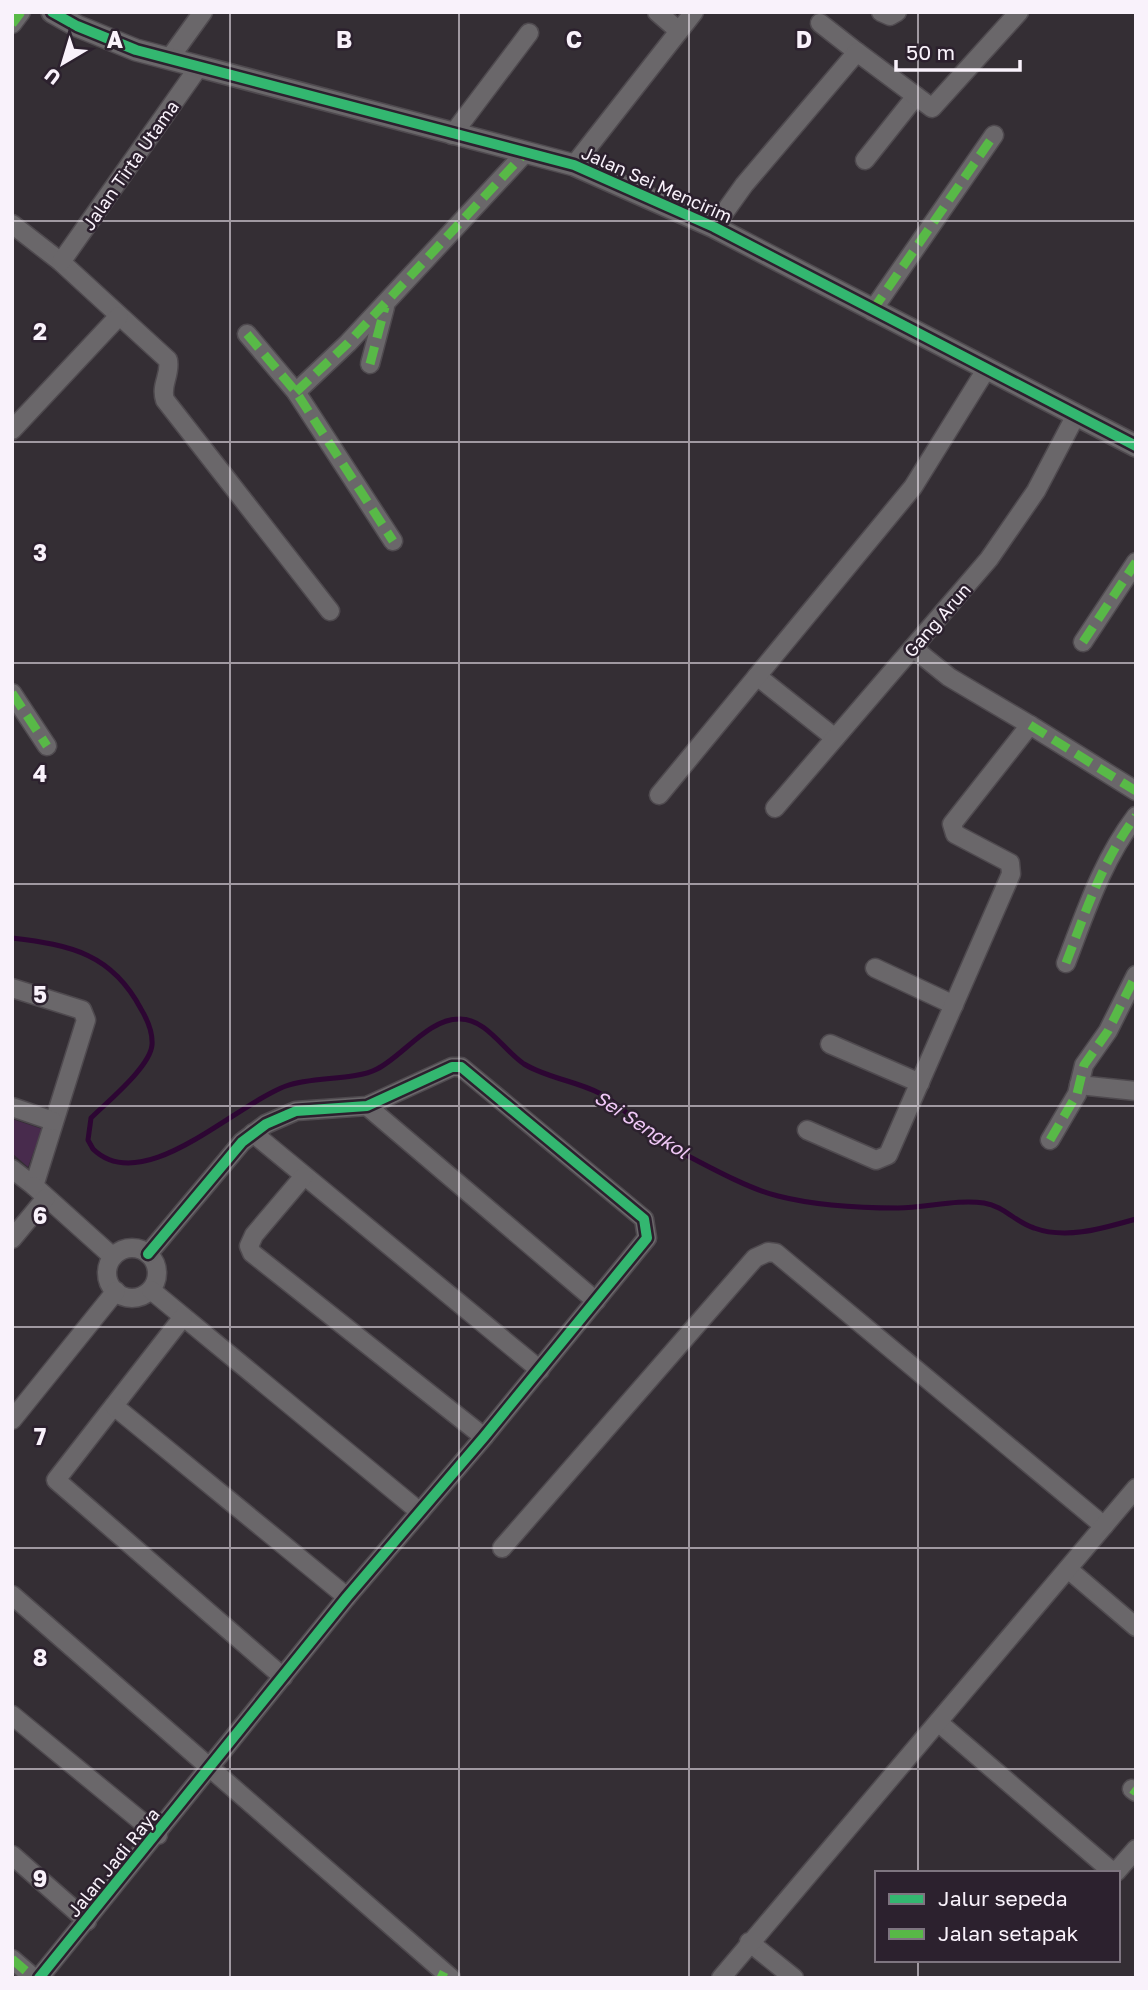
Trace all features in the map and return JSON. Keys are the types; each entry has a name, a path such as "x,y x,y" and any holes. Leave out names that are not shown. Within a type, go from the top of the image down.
{"street":[{"path":"12,24 21,12"},
{"name":"Jalan Sei Mencirim","path":"52,12 82,19 136,50 574,165 714,227 1136,446"},
{"path":"169,59 203,12"},
{"path":"657,12 679,31"},
{"path":"574,165 694,12"},
{"path":"881,12 890,16 897,12"},
{"path":"820,23 929,107 936,107 1018,12"},
{"path":"452,135 529,33"},
{"path":"714,227 744,185 857,52"},
{"name":"Jalan Tirta Utama","path":"61,262 198,68"},
{"path":"865,159 916,96"},
{"path":"872,311 994,135"},
{"path":"296,392 386,303 525,153"},
{"path":"12,224 61,262 168,360 169,372 162,388 165,400 330,611"},
{"path":"370,363 386,303"},
{"path":"12,429 119,316"},
{"path":"247,334 296,392 393,541"},
{"path":"659,795 913,487 987,368"},
{"name":"Gang Arun","path":"775,808 989,559 1036,491 1076,415"},
{"path":"1083,642 1136,562"},
{"path":"913,648 949,677 1136,791"},
{"path":"757,676 835,738"},
{"path":"12,693 47,746"},
{"path":"807,1130 876,1160 888,1155 1013,867 955,834 952,824 1030,725"},
{"path":"1066,963 1099,875 1118,839 1136,816"},
{"path":"874,968 954,1005"},
{"path":"1050,1140 1079,1085 1084,1065 1108,1031 1136,975"},
{"path":"12,988 82,1010 85,1014 85,1024 53,1121 40,1192 12,1239"},
{"path":"830,1044 920,1083"},
{"name":"Jalan Jadi Raya","path":"39,1978 158,1835 347,1597 540,1370 647,1238 644,1219 461,1067 443,1069 367,1106"},
{"path":"1079,1085 1136,1091"},
{"path":"148,1254 242,1142 253,1133 281,1115 296,1111 367,1106 596,1301"},
{"path":"12,1107 53,1121"},
{"path":"253,1133 540,1370"},
{"path":"12,1169 113,1257"},
{"path":"304,1176 254,1234 249,1246 252,1253 484,1437"},
{"path":"126,1249 148,1254 156,1267 155,1283 151,1290 137,1297 122,1296 116,1292 108,1278 113,1257 126,1249"},
{"path":"502,1548 755,1258 768,1252 776,1253 1104,1526"},
{"path":"151,1290 419,1512"},
{"path":"12,1420 116,1292"},
{"path":"183,1317 58,1475 60,1486 284,1677"},
{"path":"114,1406 347,1597"},
{"path":"721,1978 1136,1488"},
{"path":"1068,1569 1136,1627"},
{"path":"12,1595 451,1978"},
{"path":"12,1715 158,1835"},
{"path":"938,1722 1114,1871"},
{"path":"1117,1871 1136,1849"},
{"path":"12,1855 87,1921"},
{"path":"749,1942 793,1978"},
{"path":"12,1959 34,1978"}],"shaded area":[{"path":"12,1119 42,1129 28,1167 12,1153"}],"waterway":[{"name":"Sei Sengkol","path":"12,938 71,949 103,964 130,990 147,1021 152,1045 144,1063 127,1084 91,1118 88,1140 93,1149 114,1161 137,1162 162,1156 286,1086 368,1073 387,1063 426,1031 459,1019 469,1020 486,1029 524,1064 599,1093 663,1142 766,1193 807,1202 852,1207 898,1208 963,1202 984,1203 998,1207 1027,1225 1059,1233 1085,1231 1136,1219"}],"marked path":[{"path":"12,24 21,12"},
{"path":"872,311 994,135"},
{"path":"296,392 348,343 525,153"},
{"path":"370,364 385,307"},
{"path":"247,334 296,392 393,541"},
{"path":"1083,642 1136,562"},
{"path":"12,693 47,746"},
{"path":"1030,725 1136,791"},
{"path":"1066,963 1104,869 1136,816"},
{"path":"1050,1140 1077,1094 1084,1065 1108,1031 1136,975"},
{"path":"1132,1789 1136,1792"},
{"path":"12,1959 34,1978"},
{"path":"441,1978 444,1972"}],"cycle path":[{"path":"52,12 77,26 136,50 574,165 714,227 1136,446"},
{"path":"39,1978 347,1597 484,1437 647,1238 644,1219 461,1067 452,1067 367,1106 296,1111 266,1124 242,1142 148,1254"}]}
